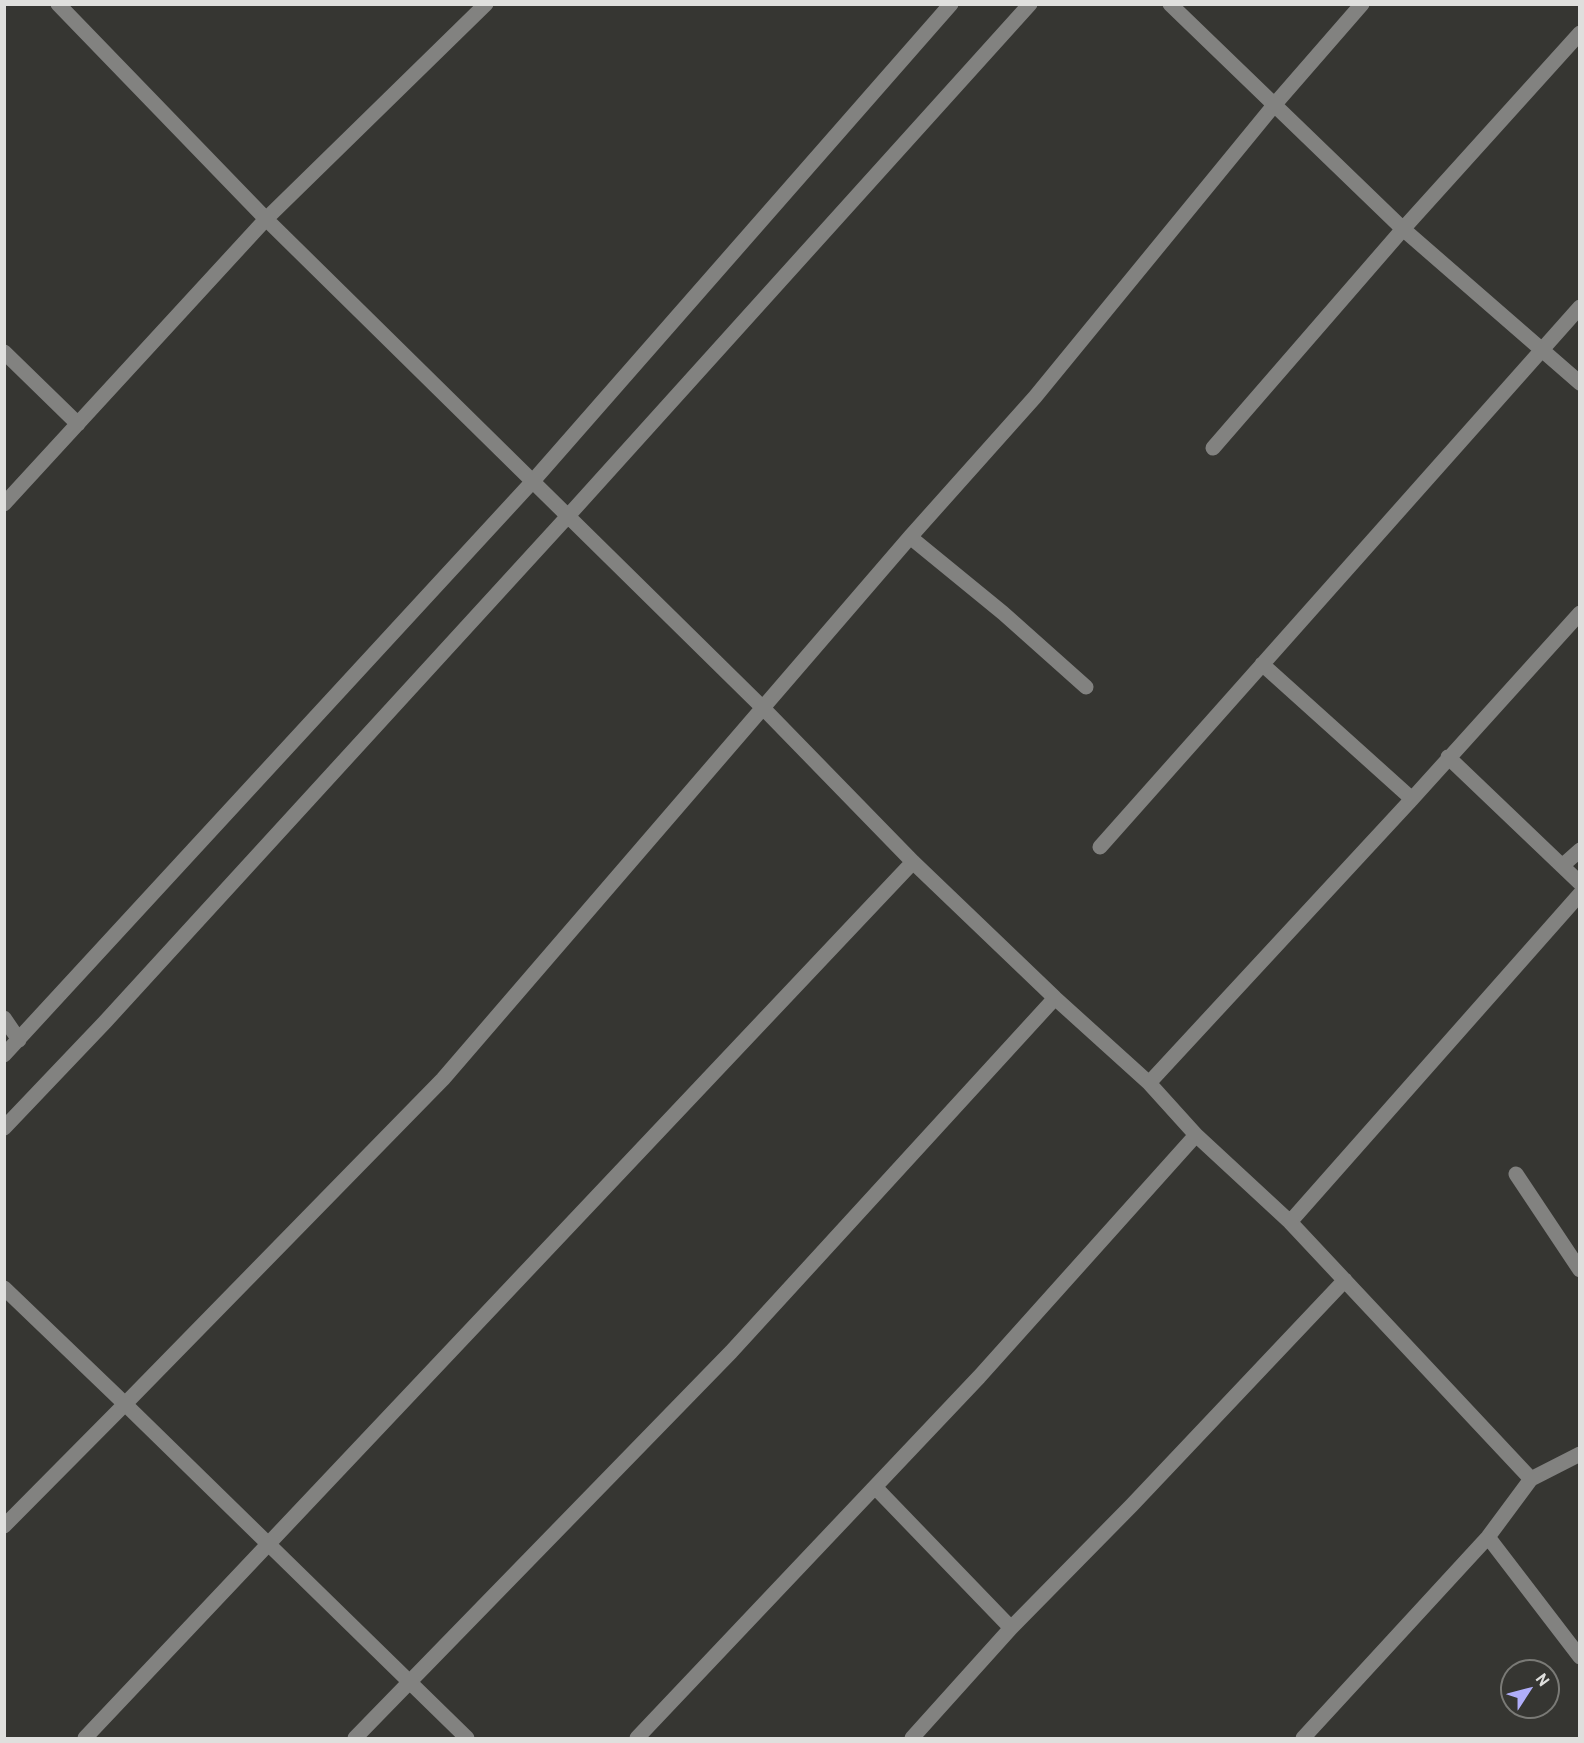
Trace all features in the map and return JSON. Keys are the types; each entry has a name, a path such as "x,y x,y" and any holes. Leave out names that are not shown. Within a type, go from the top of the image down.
{"street":[{"path":"58,4 266,219 764,709 913,862 1055,998 1149,1083 1196,1135 1290,1222 1531,1479"},
{"path":"4,504 266,219 486,4"},
{"path":"4,1055 533,481 951,4"},
{"path":"4,1128 105,1022 568,516 1030,4"},
{"path":"1170,4 1403,229 1580,383"},
{"path":"4,1526 443,1079 910,537 1035,397 1275,104 1362,4"},
{"path":"1213,448 1403,229 1580,33"},
{"path":"1100,847 1580,307"},
{"path":"4,352 78,424"},
{"path":"910,537 1003,613 1086,687"},
{"path":"1149,1083 1412,799 1580,613"},
{"path":"1262,664 1412,799"},
{"path":"1448,757 1580,883"},
{"path":"1562,866 1580,850"},
{"path":"85,1738 913,862"},
{"path":"1290,1222 1580,894"},
{"path":"356,1738 731,1352 1055,998"},
{"path":"4,1018 19,1040"},
{"path":"637,1738 979,1377 1196,1135"},
{"path":"1515,1174 1580,1270"},
{"path":"912,1738 1011,1628 1132,1505 1345,1280"},
{"path":"4,1288 467,1738"},
{"path":"1303,1738 1488,1537 1531,1479 1580,1454"},
{"path":"875,1487 1011,1628"},
{"path":"1488,1537 1580,1657"}]}
